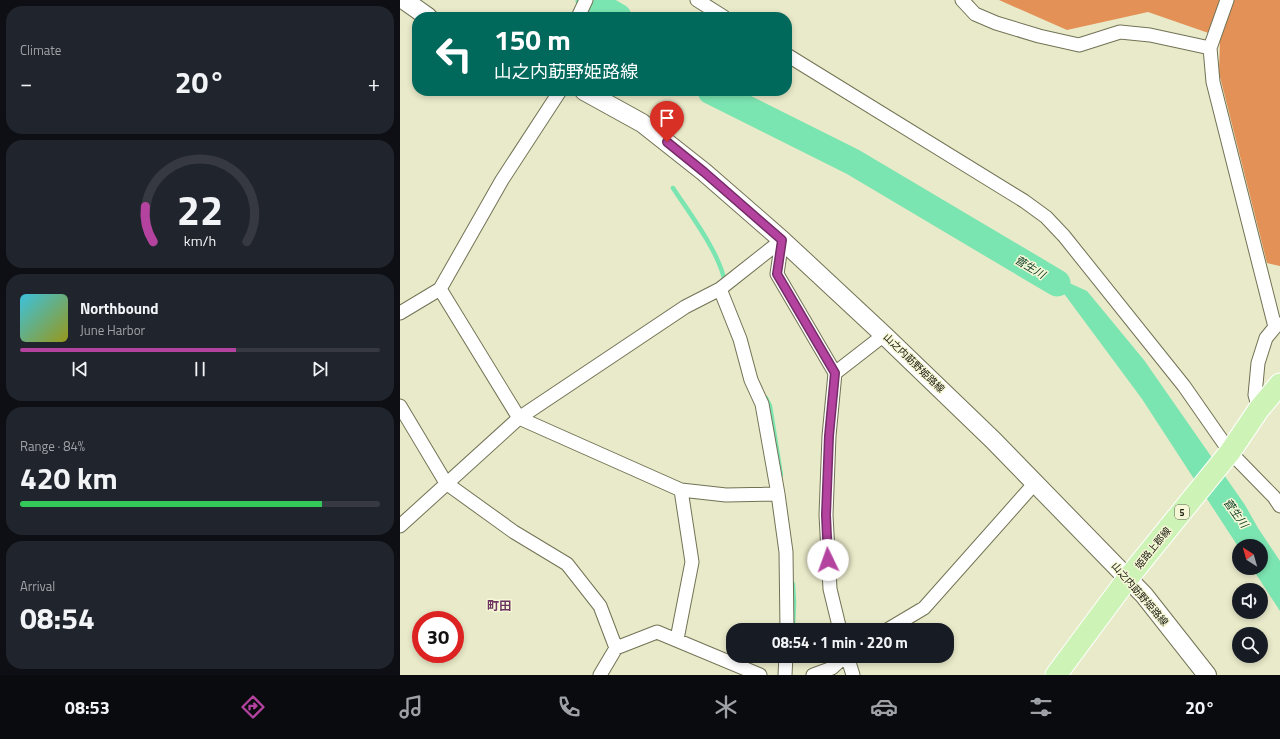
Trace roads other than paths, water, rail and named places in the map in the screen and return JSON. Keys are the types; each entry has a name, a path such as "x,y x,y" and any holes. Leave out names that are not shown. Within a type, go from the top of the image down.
{"main road":[{"path":"404,0 421,12"},
{"name":"山之内莇野姫路線","path":"593,96 642,123 704,172 782,240 884,334 1036,483 1134,571 1144,595 1207,675"},
{"name":"姫路上郡線","path":"1056,675 1134,571 1280,384"}],"street":[{"path":"580,12 586,0"},
{"path":"697,0 716,12"},
{"path":"962,0 975,14 996,23 1039,36 1079,45 1120,32 1150,35 1210,48"},
{"path":"1227,0 1210,48 1213,82 1277,326 1266,338 1258,363 1255,395 1259,409"},
{"path":"792,58 1024,201 1046,217 1064,236 1184,386 1226,455 1274,498 1280,506"},
{"path":"400,313 440,288 502,180 557,96"},
{"path":"400,526 519,418 685,307 720,289 782,240"},
{"path":"782,240 777,274 835,373 829,436 826,515 830,589 838,623"},
{"path":"440,288 519,418 681,490 726,495 778,494"},
{"path":"720,289 740,339 751,380 762,404 778,494 786,552 787,623"},
{"path":"835,373 884,334"},
{"path":"400,406 446,483 514,532 567,564 600,606 616,648"},
{"path":"899,623 924,608 1036,483"},
{"path":"677,639 692,562 681,490"},
{"path":"600,675 616,648 657,632 677,639 760,675"},
{"path":"785,675 786,663"},
{"path":"813,675 832,668 838,663"},
{"path":"849,663 853,675"}],"water":[{"path":"1025,263 1087,291 1144,360 1245,505 1265,539 1233,539 1142,399 1065,295"},
{"path":"1268,543 1280,561 1280,611 1268,593 1268,583 1262,583 1257,575 1268,575"}],"waterway":[{"name":"菅生川","path":"589,0 609,12"},
{"name":"菅生川","path":"721,96 853,162 1057,283"},
{"path":"673,188 711,247 722,271 725,283"},
{"path":"766,398 770,406 781,475"},
{"path":"793,584 793,623"}],"district":[{"name":"町田","path":"499,605"}]}
